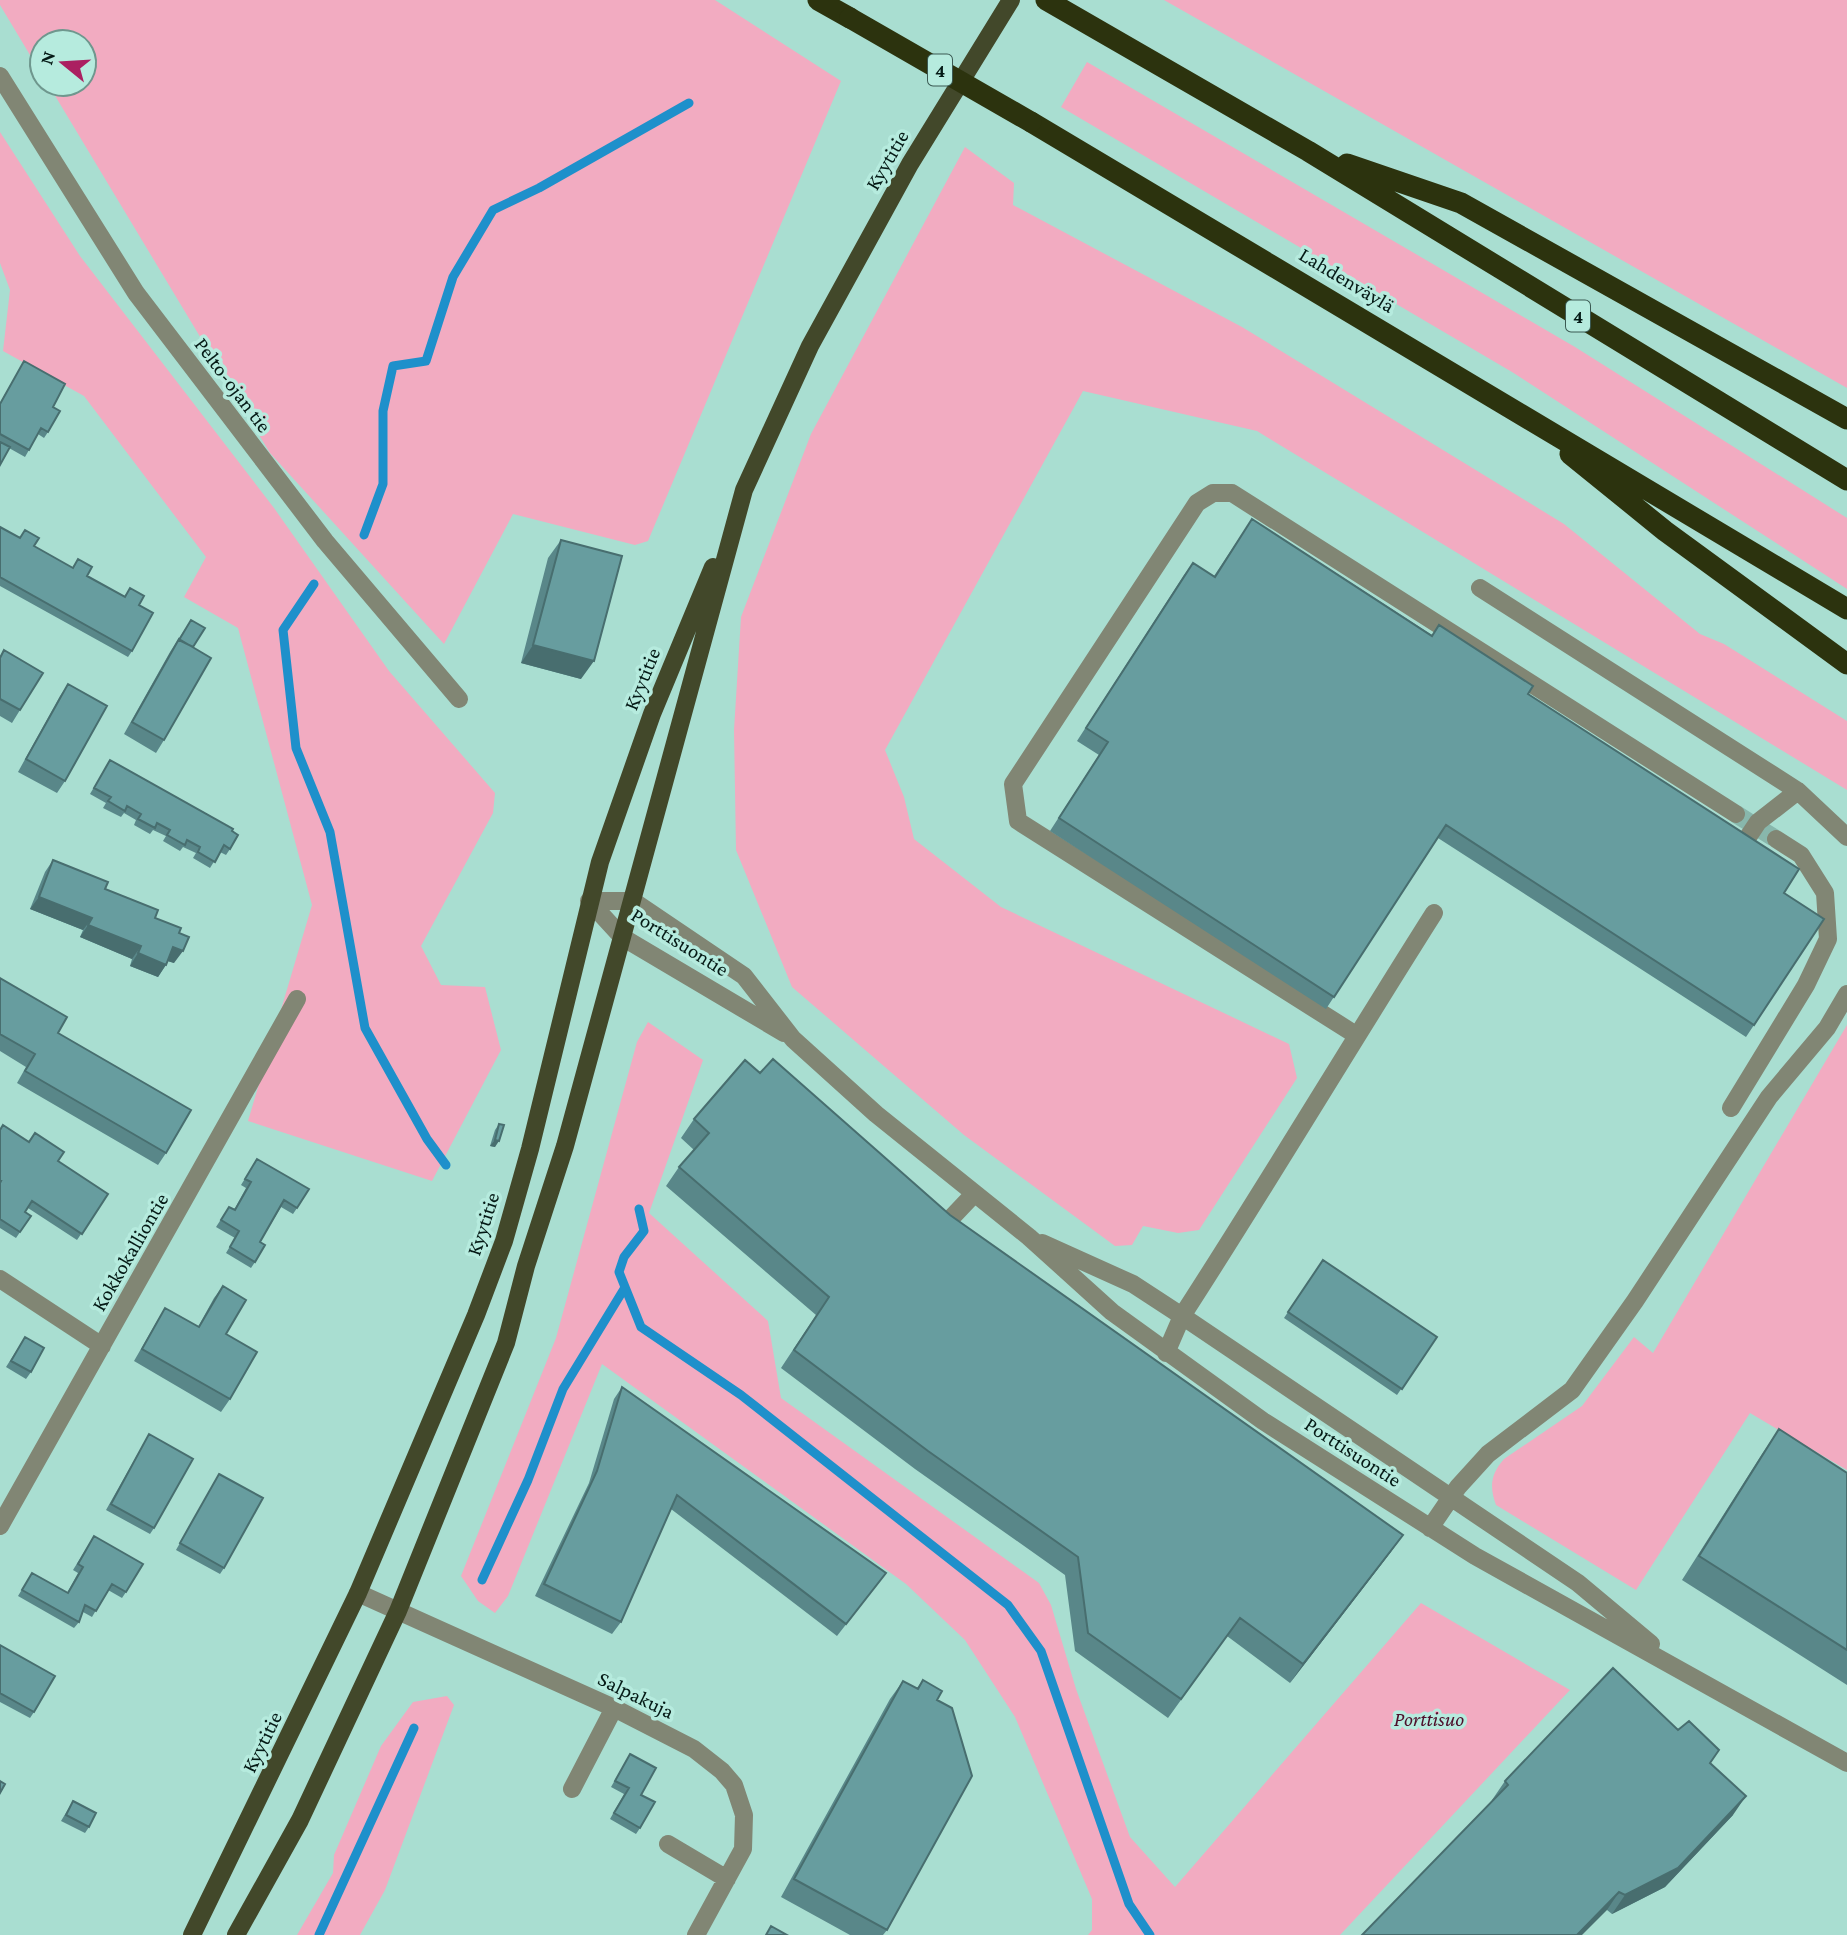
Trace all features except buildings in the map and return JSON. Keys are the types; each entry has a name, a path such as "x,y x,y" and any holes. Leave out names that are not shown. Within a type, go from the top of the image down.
{"highway":[{"name":"Lahdenväylä","path":"818,0 1031,122 1506,402 1847,609"},
{"name":"4","path":"1046,0 1308,151 1847,480"},
{"path":"1308,151 1461,203 1847,419"},
{"path":"1506,402 1665,531 1847,664"}],"main road":[{"name":"Kyytitie","path":"192,1935 358,1593 476,1315 504,1241 571,989 589,901 652,714 741,499 810,345 910,164 1010,0"},
{"name":"Kyytitie","path":"236,1935 300,1820 398,1611 506,1343 526,1266 565,1146 741,499"}],"street":[{"name":"Pelto-ojan tie","path":"0,76 136,293 325,541 459,699"},
{"path":"1356,1035 1018,821 1013,784 1197,503 1213,493 1232,493 1736,814"},
{"path":"1480,589 1798,791 1847,837"},
{"path":"1728,866 1758,822 1798,791"},
{"path":"1731,1108 1807,985 1828,939 1825,893 1801,855 1776,839"},
{"name":"Porttisuontie","path":"589,901 633,901 744,976 793,1039 876,1114 973,1195 1029,1237 1069,1276 1166,1353 1263,1420 1430,1528 1562,1606 1679,1667 1847,1763"},
{"name":"Porttisuontie","path":"589,901 622,937 793,1039"},
{"path":"1166,1353 1182,1316 1319,1103 1356,1035 1434,913"},
{"path":"1430,1528 1450,1497 1488,1454 1572,1390 1635,1301 1769,1097 1827,1028 1847,994"},
{"name":"Kokkokalliontie","path":"0,1526 297,999"},
{"path":"928,1243 973,1195"},
{"name":"Porttisuontie","path":"1029,1237 1133,1284 1182,1316 1578,1583 1679,1667"},
{"path":"0,1279 102,1346"},
{"name":"Salpakuja","path":"358,1593 614,1708 694,1749 710,1760 734,1784 744,1815 743,1849 696,1935"},
{"path":"572,1789 614,1708"},
{"path":"668,1844 727,1879"}],"green space":[{"path":"0,0 715,0 841,81 648,541 635,545 513,514 444,644 270,453 56,98 98,98 98,28 28,28 28,52 0,5"},
{"path":"1164,0 1847,0 1847,388"},
{"path":"1087,62 1575,347 1847,518 1847,589 1512,372 1061,107"},
{"path":"0,132 80,256 274,508 389,671 495,793 493,813 421,946 441,985 485,987 501,1050 432,1181 248,1121 312,905 238,628 184,597 206,557 84,396 3,351 10,290 0,263"},
{"path":"965,147 1014,183 1013,205 1242,327 1564,524 1700,634 1724,644 1847,721 1847,790 1257,431 1083,391 885,750 904,797 914,839 1001,907 1289,1044 1297,1078 1199,1230 1178,1233 1143,1226 1132,1245 1115,1246 964,1135 792,987 736,850 734,730 741,617 811,434"},
{"name":"Porttisuo","path":"648,1022 703,1060 649,1213 768,1321 781,1398 1039,1583 1051,1605 1076,1689 1130,1837 1175,1887 1421,1603 1570,1690 1340,1935 1088,1935 1092,1930 1092,1899 1015,1717 965,1640 906,1584 602,1364 508,1596 495,1613 478,1601 461,1576 556,1338 637,1042"},
{"path":"1847,1025 1847,1470 1750,1413 1636,1590 1496,1505 1492,1492 1494,1475 1504,1459 1582,1406 1634,1337 1653,1353"},
{"path":"447,1696 454,1705 385,1890 360,1935 297,1935 333,1873 334,1855 381,1746 413,1702"}],"waterway":[{"path":"364,535 383,484 383,411 393,366 426,361 453,277 493,210 539,188 689,103"},
{"path":"314,584 283,630 296,748 330,832 365,1028 427,1139 446,1165"},
{"path":"639,1209 644,1231 624,1257 619,1272 641,1327 741,1395 1008,1605 1041,1651 1129,1904 1150,1935"},
{"path":"482,1580 528,1480 563,1389 624,1289"},
{"path":"319,1935 414,1728"}],"tunnel":[{"path":"1736,814 1776,839"}]}
